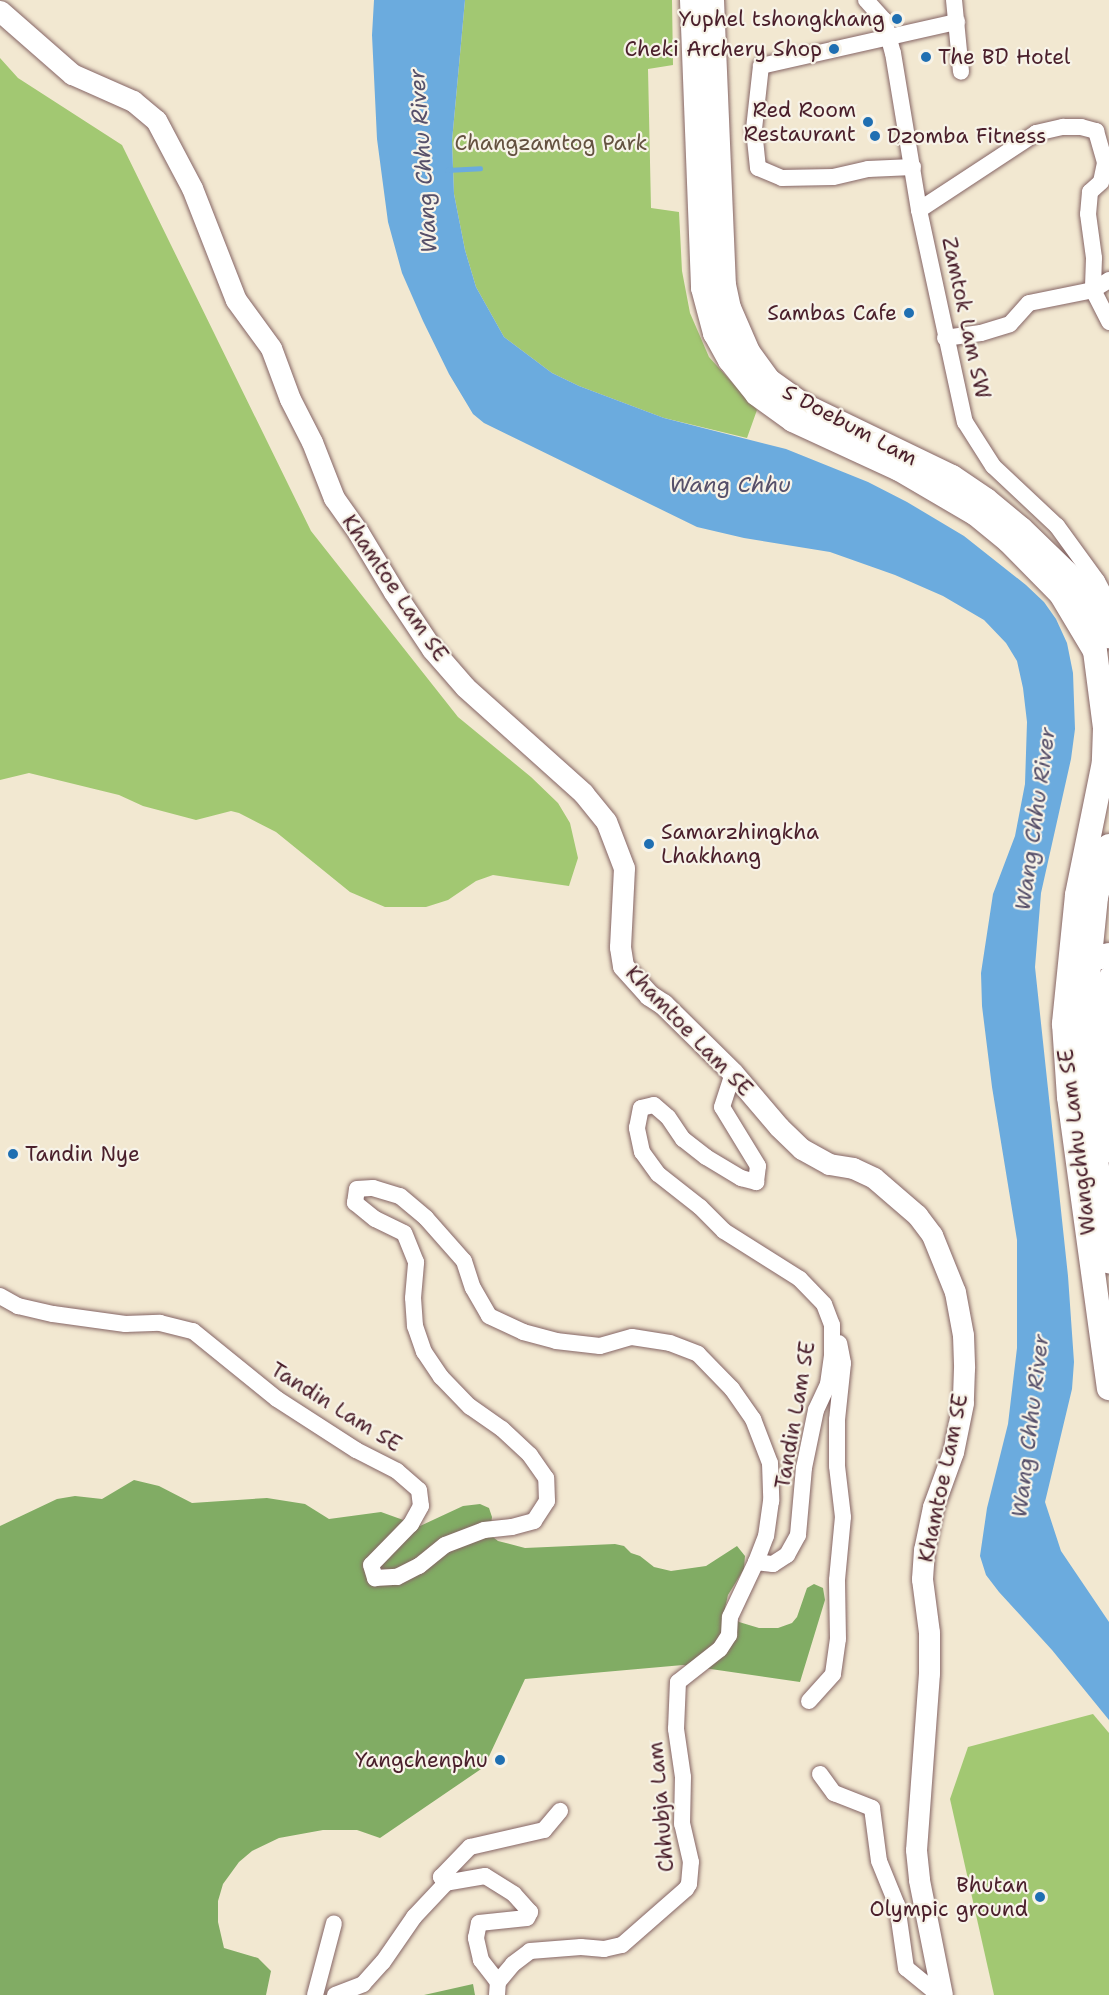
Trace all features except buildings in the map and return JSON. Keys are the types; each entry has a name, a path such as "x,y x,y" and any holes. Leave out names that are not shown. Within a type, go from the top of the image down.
{"highway":[{"name":"S Doebum Lam","path":"692,0 702,288 715,333 729,360 757,394 793,420 899,469 975,514 1009,541 1061,594 1095,651 1105,728 1100,832 1072,932"},
{"name":"S Doebum Lam","path":"712,0 724,285 736,328 748,352 768,380 804,405 952,477 986,500 1035,542 1078,584 1094,606 1109,636"},
{"path":"1099,957 1094,914 1109,846"},
{"path":"1094,914 1109,933"},
{"name":"Wangchhu Lam SE","path":"1072,932 1064,1024 1069,1097 1109,1388"},
{"name":"Wangchhu Lam SE","path":"1099,957 1083,1056 1109,1261"}],"main road":[{"name":"Khamtoe Lam SE","path":"0,11 72,74 133,101 156,120 192,188 237,300 271,348 290,399 312,442 334,498 432,649 465,687 583,793 606,821 624,868 620,947 623,966 649,995 663,1004 733,1073 779,1127 812,1157 829,1164 852,1168 874,1178 917,1215 932,1235 955,1292 963,1335 963,1403 953,1452 933,1508 924,1550 922,1579 929,1632 929,1673 916,1850 919,1880 940,1995"},
{"path":"1109,976 1104,995 1107,1014 1100,1073 1109,1151"}],"street":[{"path":"954,0 961,72"},
{"name":"Zamtok Lam SW","path":"869,1 884,20 889,37 945,338 965,422 993,466 1057,526 1096,581 1109,604"},
{"path":"913,167 868,169 833,177 782,178 758,168 754,129 761,66 957,22"},
{"path":"920,210 1036,133 1063,127 1081,127 1096,131 1105,163 1101,182 1090,192 1088,214 1094,258 1093,290 1109,322"},
{"path":"945,338 981,333 1010,324 1029,303 1093,290 1109,280"},
{"name":"Tandin Lam SE","path":"0,1296 18,1306 53,1314 125,1324 160,1323 193,1331 277,1399 356,1450 397,1471 419,1490 421,1506 411,1524 371,1565 375,1578 397,1577 419,1566 445,1545 484,1530 512,1527 534,1521 547,1501 546,1478 530,1455 502,1429 470,1407 441,1377 424,1352 415,1326 413,1298 416,1262 404,1233 375,1219 355,1203 357,1189 373,1188 400,1196 426,1218 464,1262 473,1288 489,1316 524,1332 556,1341 600,1346 632,1337 670,1343 699,1354 732,1389 753,1419 770,1463 769,1512 760,1556 756,1562 773,1564 787,1555 798,1535 804,1468 816,1410 828,1384 832,1356 832,1325 825,1304 801,1279 724,1231 700,1207 658,1174 642,1152 637,1128 641,1108 654,1106 668,1117 691,1145 741,1178 756,1182 758,1166 722,1107 733,1073"},
{"path":"809,1701 832,1674 838,1639 837,1580 843,1517 837,1466 837,1420 843,1363 842,1351 832,1325"},
{"name":"Chhubja Lam","path":"497,1989 513,1964 530,1951 581,1947 604,1949 622,1945 690,1884 691,1862 682,1824 683,1777 676,1729 678,1682 720,1649 729,1635 730,1617 756,1562"},
{"path":"819,1774 834,1793 872,1808 879,1861 897,1905 906,1968 940,1995"},
{"path":"446,1883 441,1877 470,1847 544,1830 560,1811"},
{"path":"335,1995 363,1984 383,1962 414,1917 446,1883 485,1876 514,1894 530,1912 526,1918 479,1923 476,1938 481,1960 497,1989"},
{"path":"315,1995 334,1923"}],"green space":[{"name":"Changzamtog Park","path":"465,0 672,0 673,65 648,69 651,208 679,212 682,271 690,313 709,357 757,410 747,438 664,418 579,386 552,373 504,337 476,287 465,250 454,194 452,141"},
{"path":"0,58 18,78 122,145 311,531 458,717 531,777 558,803 570,823 578,858 569,886 493,875 476,881 448,900 426,907 385,907 350,892 276,832 239,813 231,811 196,820 143,806 119,795 29,773 0,780"},
{"path":"134,1480 159,1486 192,1503 267,1498 305,1504 329,1519 381,1512 420,1526 463,1506 480,1504 489,1508 492,1517 491,1525 484,1530 498,1541 525,1548 615,1544 624,1546 654,1567 671,1571 706,1566 737,1546 745,1556 744,1569 728,1595 725,1608 739,1622 759,1628 778,1628 792,1623 797,1617 807,1588 814,1584 823,1588 825,1600 800,1682 683,1665 525,1679 484,1767 380,1838 357,1830 323,1830 279,1838 252,1851 239,1862 223,1884 218,1901 218,1922 224,1948 258,1958 271,1971 266,1995 0,1995 0,1526 57,1499 75,1496 102,1499"},
{"name":"Bhutan Olympic ground","path":"1093,1714 1109,1733 1109,1995 994,1995 950,1799 968,1747"},
{"path":"473,1984 475,1995 424,1995"}],"water":[{"name":"Wang Chhu","path":"374,0 465,0 452,141 454,194 465,250 476,287 504,337 552,373 579,386 664,418 786,449 868,482 907,502 964,536 1026,585 1044,602 1056,619 1067,643 1073,673 1075,729 1071,759 1041,893 1035,967 1068,1276 1074,1362 1072,1389 1045,1502 1061,1551 1109,1622 1109,1720 1052,1650 999,1592 986,1575 980,1556 987,1508 1008,1424 1017,1348 1017,1240 992,1087 982,1006 981,973 993,894 1015,836 1025,784 1027,722 1017,661 1006,643 984,620 943,596 895,575 830,552 744,538 697,527 484,423 473,414 449,374 423,321 402,273 388,222 377,139 372,35"}],"waterway":[{"name":"Wang Chhu River","path":"447,170 480,168"}],"place":[{"name":"Yuphel tshongkhang","path":"897,19"},
{"name":"Cheki Archery Shop","path":"834,49"},
{"name":"The BD Hotel","path":"926,57"},
{"name":"Red Room Restaurant","path":"868,122"},
{"name":"Dzomba Fitness","path":"875,136"},
{"name":"Sambas Cafe","path":"909,313"},
{"name":"Samarzhingkha Lhakhang","path":"649,844"},
{"name":"Tandin Nye","path":"13,1154"},
{"name":"Yangchenphu","path":"500,1760"},
{"name":"Bhutan Olympic ground","path":"1040,1897"}]}
